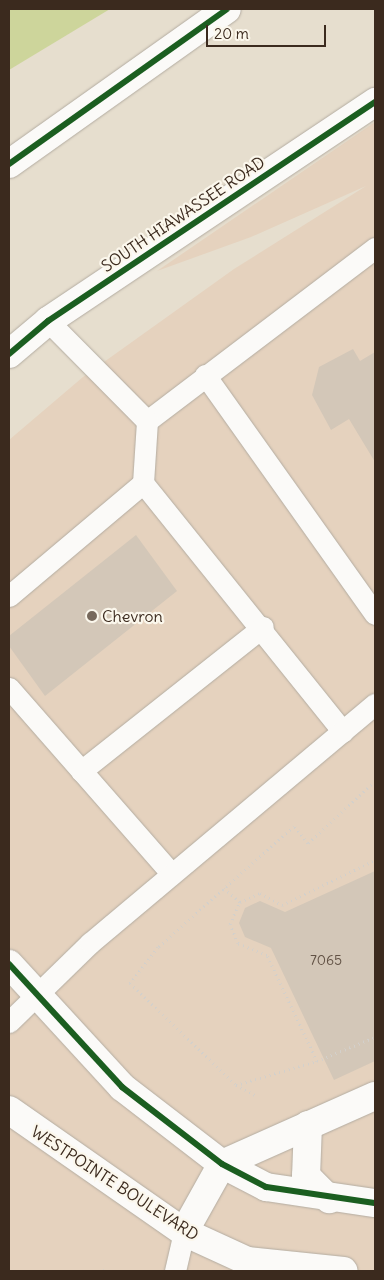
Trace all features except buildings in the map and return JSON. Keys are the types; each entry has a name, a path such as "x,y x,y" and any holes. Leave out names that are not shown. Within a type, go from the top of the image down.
{"street":[{"path":"9,164 227,9"},
{"name":"SOUTH HIAWASSEE ROAD","path":"9,354 48,321 375,102"},
{"path":"9,964 122,1087 222,1164 266,1188 329,1200 375,1203"},
{"path":"184,1232 222,1164 375,1096"},
{"name":"WESTPOINTE BOULEVARD","path":"9,1110 184,1232 247,1261 343,1271"},
{"path":"308,1126 306,1176 329,1200"}],"lane":[{"path":"343,732 263,627 143,483 147,421 205,375 375,248"},
{"path":"48,321 147,421"},
{"path":"205,375 375,614"},
{"path":"9,596 143,483"},
{"path":"81,772 263,627"},
{"path":"9,688 171,873"},
{"path":"9,1022 171,873 375,704"},
{"path":"175,1271 184,1232"}],"path":[{"path":"258,1096 236,1086 130,983 158,947 294,826 308,843 375,781"},
{"path":"317,1062 268,956 238,943 230,924 240,902 260,893 282,905 375,860"},
{"path":"224,888 240,902"},
{"path":"236,1086 317,1062 375,1037"}],"shaded area":[{"path":"375,122 375,1271 9,1271 9,440 83,377 234,269 366,186 251,237 157,271"}],"green space":[{"path":"9,9 110,9 9,70"}],"cycle path":[{"path":"9,164 227,9"},
{"path":"9,354 48,321 375,102"},
{"path":"9,964 122,1087 222,1164 266,1187 375,1203"}],"place":[{"name":"Chevron","path":"92,616"}]}
